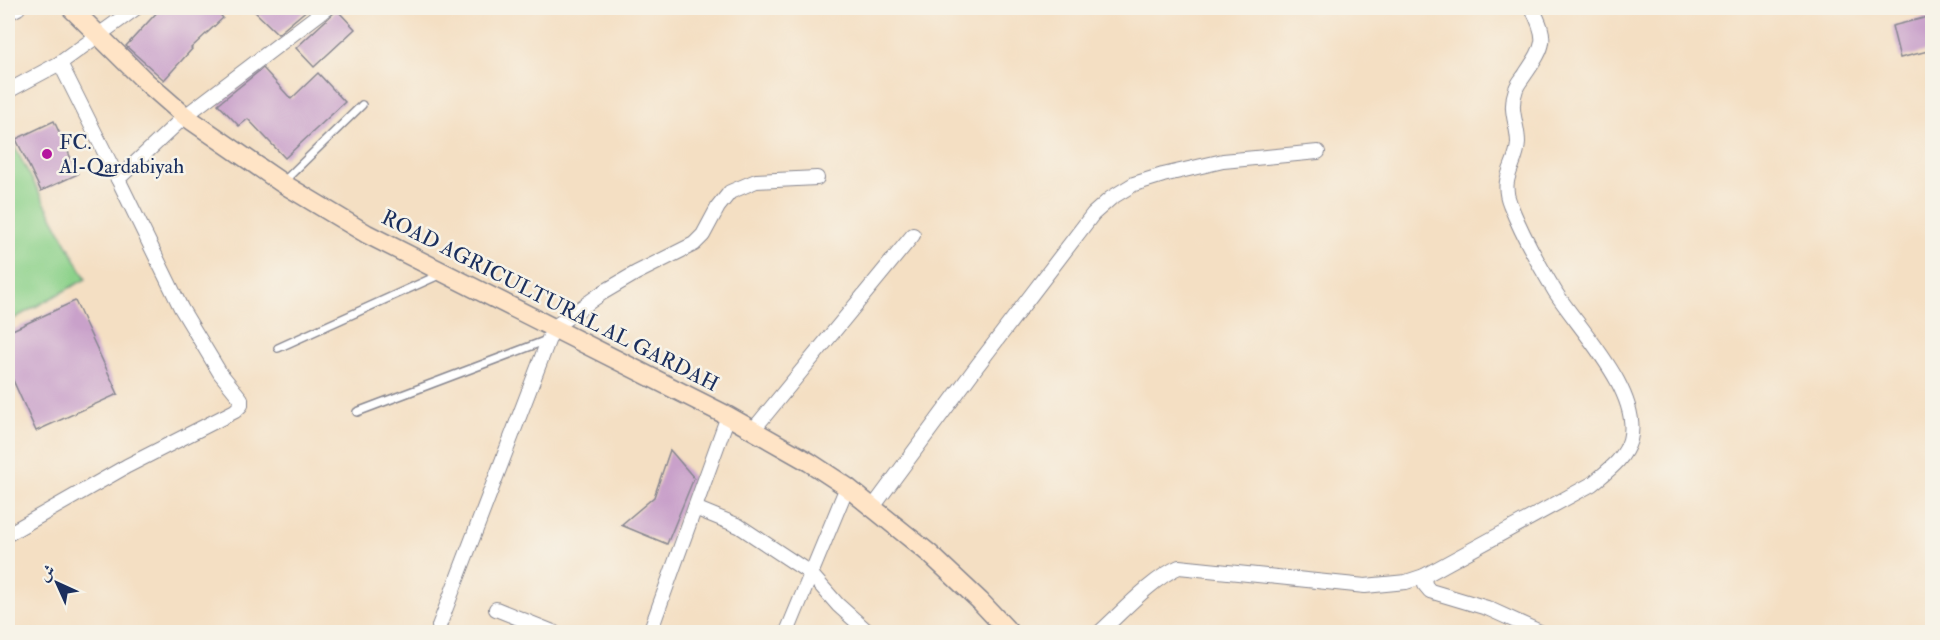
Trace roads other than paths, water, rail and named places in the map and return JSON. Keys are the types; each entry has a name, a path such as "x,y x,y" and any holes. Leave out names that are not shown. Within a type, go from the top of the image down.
{"main road":[{"name":"ROAD AGRICULTURAL AL GARDAH","path":"71,8 184,116 282,183 367,234 444,273 550,334 728,416 809,462 847,487 930,554 980,601 1009,633"}],"street":[{"path":"8,13 18,8"},
{"path":"8,91 60,63 136,8"},
{"path":"117,179 184,116 327,8"},
{"path":"1100,633 1144,593 1179,567 1365,586 1406,582 1424,576 1592,483 1615,466 1623,455 1629,440 1630,416 1618,384 1555,290 1528,244 1509,202 1506,181 1518,143 1513,122 1516,87 1537,59 1543,36 1532,8"},
{"path":"8,534 127,466 235,411 241,405 241,399 220,373 181,308 60,63"},
{"path":"873,507 1093,214 1111,198 1134,184 1223,161 1318,152"},
{"path":"440,633 440,626 550,334 611,288 694,243 703,235 718,207 730,192 756,181 817,178"},
{"path":"753,430 913,235"},
{"path":"650,633 728,416"},
{"path":"787,633 847,487"},
{"path":"695,508 739,526 810,573 838,605 868,633"},
{"path":"1424,576 1425,585 1430,591 1487,608 1540,633"},
{"path":"496,609 553,633"}],"lane":[{"path":"282,183 362,105"},
{"path":"278,348 444,273"},
{"path":"357,412 550,334"}],"place":[{"name":"FC. Al-Qardabiyah","path":"47,154"}]}
